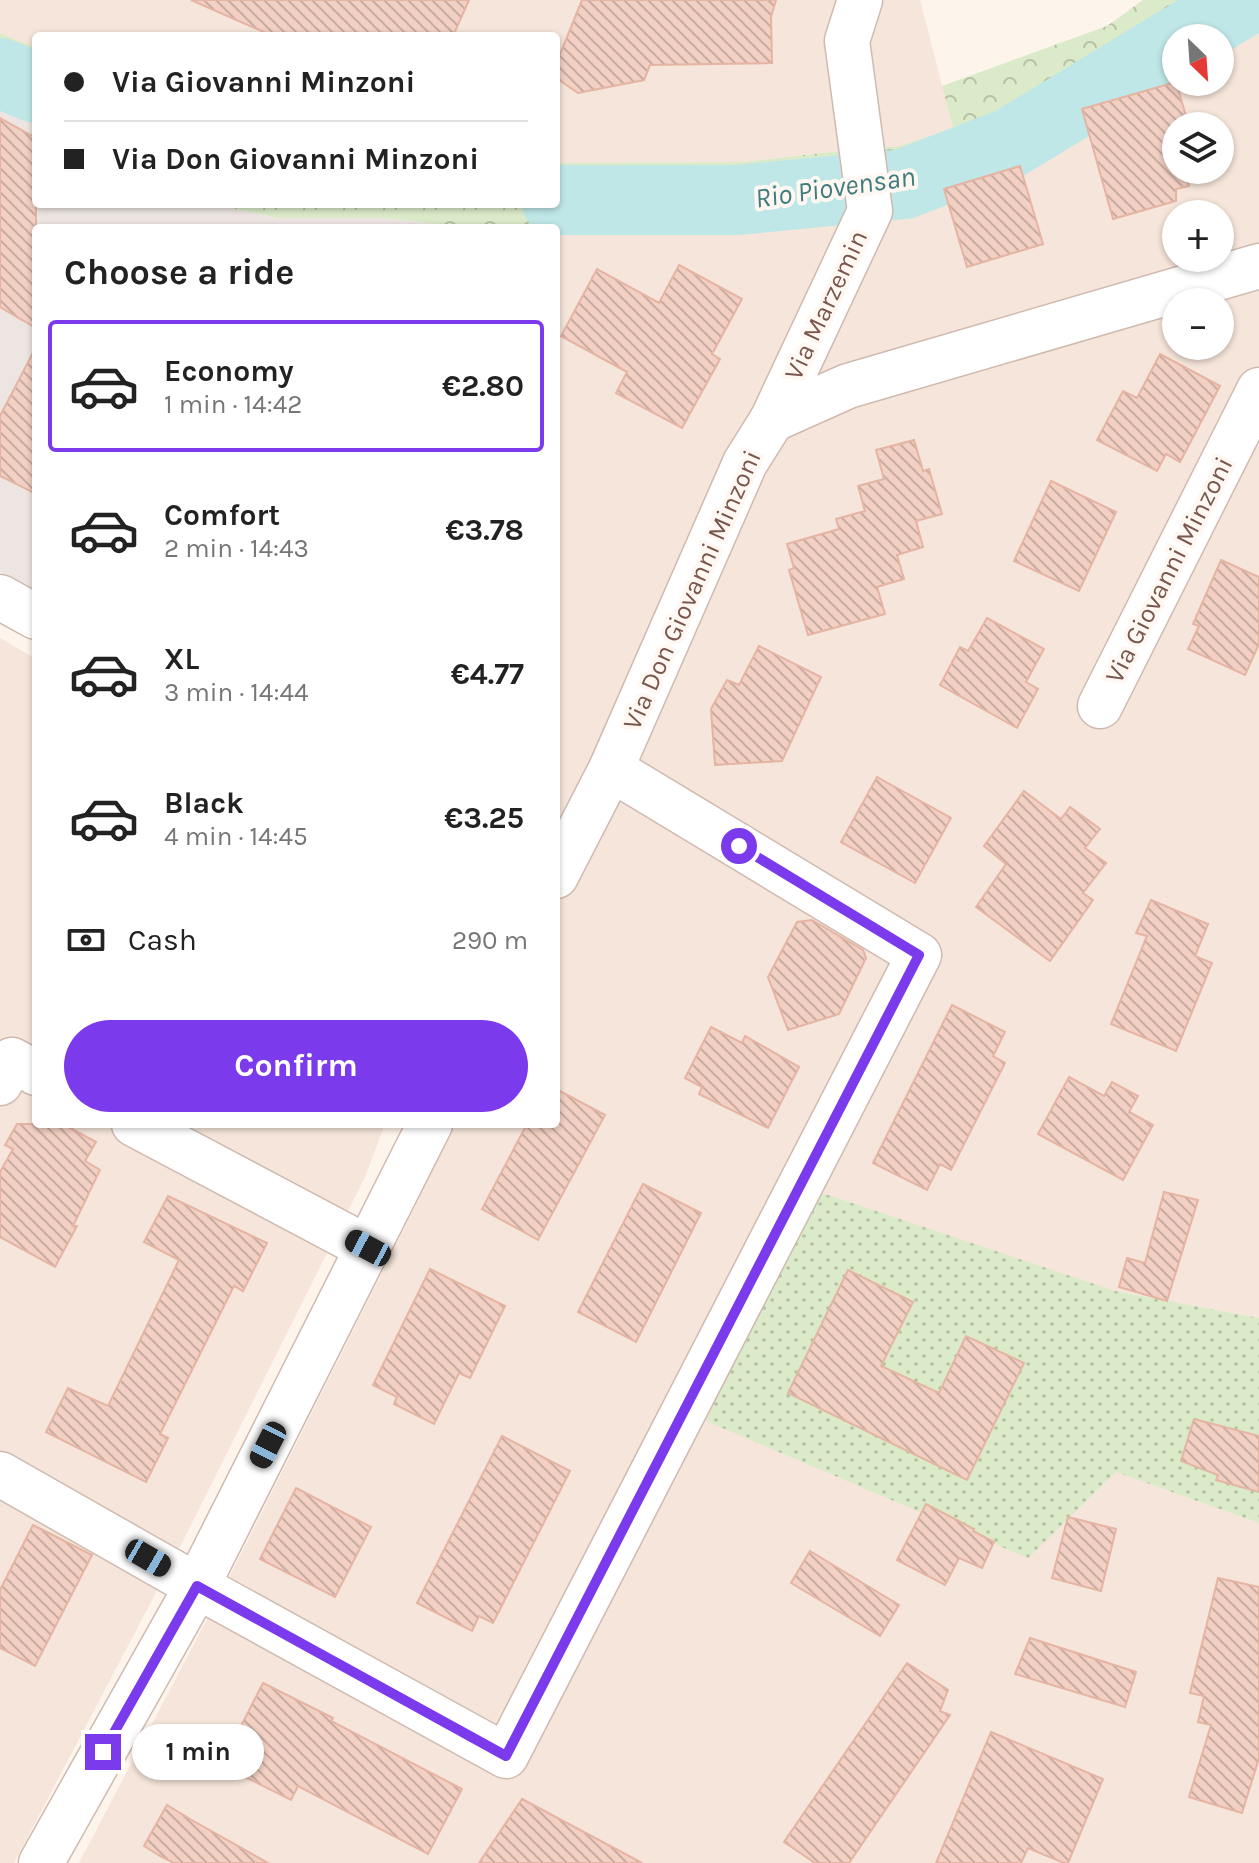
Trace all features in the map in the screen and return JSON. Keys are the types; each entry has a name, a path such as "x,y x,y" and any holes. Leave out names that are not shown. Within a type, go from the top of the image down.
{"street":[{"name":"Via Marzemin","path":"772,420 870,211 847,41 860,0"},
{"name":"Via Don Giovanni Minzoni","path":"560,868 611,769 745,463 772,420 848,386 1259,266"},
{"name":"Via Giovanni Minzoni","path":"1100,706 1259,390"},
{"path":"0,597 32,615"},
{"path":"0,1474 506,1756 919,955 611,769"},
{"path":"0,1083 12,1060 32,1071"},
{"path":"151,1128 177,1134 368,1248"},
{"path":"41,1863 197,1586 428,1128"}],"shaded area":[{"path":"0,0 920,0 953,128 900,146 742,162 560,163 560,32 32,32 32,46 0,33"},
{"path":"1259,25 1259,1318 1115,1291 1116,1472 1259,1523 1259,1863 79,1863 236,1564 417,1203 445,1128 560,1128 560,227 747,227 915,209 1038,160 1162,85 1162,96 1234,96 1234,40"},
{"path":"0,103 32,114 32,208 231,208 278,218 383,218 441,224 32,224 32,591 0,572"},
{"path":"0,638 32,657 32,1128 383,1128 365,1177 184,1539 14,1863 0,1863"}],"green space":[{"path":"1143,0 1259,0 1259,25 1234,40 1234,24 1162,24 1162,85 1038,160 986,185 912,210 747,227 560,227 560,224 439,224 383,218 278,218 231,208 560,208 560,163 742,162 900,146 953,128 942,86 1107,26"},
{"path":"0,33 32,46 32,114 0,103"},
{"path":"807,1188 1115,1291 1259,1318 1259,1523 1116,1472 1028,1558 706,1421"}],"building":[{"path":"191,0 469,0 455,32 264,32"},
{"path":"582,0 776,0 771,17 772,63 650,65 644,80 578,93 560,81 560,54"},
{"path":"1162,86 1162,96 1180,96 1185,112 1162,112 1162,184 1189,186 1176,189 1176,200 1162,200 1162,205 1113,219 1082,109"},
{"path":"0,118 32,136 32,208 36,208 36,224 32,224 32,326 0,307"},
{"path":"1020,166 1043,244 967,267 944,189"},
{"path":"679,265 742,299 712,354 720,359 682,428 616,393 627,372 561,336 597,269 659,303"},
{"path":"1160,354 1162,360 1171,360 1220,386 1180,462 1166,454 1157,471 1097,440 1123,391 1137,398"},
{"path":"32,355 32,492 0,476 0,416"},
{"path":"914,440 923,471 929,469 942,514 916,521 923,547 897,555 904,579 877,587 885,614 808,635 789,570 794,568 787,544 839,529 836,519 865,511 858,486 884,479 876,450"},
{"path":"1051,481 1116,512 1079,591 1014,561"},
{"path":"1221,560 1259,577 1259,644 1245,675 1188,649 1199,626 1193,624"},
{"path":"987,618 1044,649 1026,682 1038,689 1017,728 940,685 960,647 968,651"},
{"path":"759,646 821,677 782,761 715,765 711,709 727,680 739,685"},
{"path":"877,777 951,818 915,883 841,842"},
{"path":"1024,791 1061,819 1070,807 1100,829 1085,848 1106,863 1083,893 1093,900 1050,961 976,907 1006,864 984,846"},
{"path":"1151,900 1208,924 1195,956 1212,963 1176,1051 1111,1024 1147,936 1136,933"},
{"path":"812,920 863,950 866,958 839,1014 788,1030 768,977 797,922"},
{"path":"952,1005 1005,1032 993,1056 1005,1063 951,1170 940,1164 927,1190 873,1163"},
{"path":"711,1027 742,1043 745,1036 799,1067 768,1128 699,1094 702,1087 685,1078"},
{"path":"1069,1077 1104,1096 1112,1082 1138,1096 1129,1112 1153,1125 1123,1180 1038,1134"},
{"path":"560,1091 605,1115 538,1240 482,1209 525,1128 560,1128"},
{"path":"17,1124 32,1124 32,1128 70,1128 96,1142 85,1161 100,1170 73,1226 77,1226 55,1267 0,1237 0,1172 13,1149 5,1145"},
{"path":"643,1184 701,1213 636,1342 578,1312"},
{"path":"1164,1192 1198,1200 1167,1301 1119,1287 1127,1258 1145,1263"},
{"path":"168,1196 267,1243 243,1291 234,1286 160,1434 168,1438 146,1482 46,1432 68,1388 108,1406 179,1260 144,1242"},
{"path":"430,1269 505,1306 470,1378 459,1373 434,1424 394,1404 397,1397 373,1385"},
{"path":"848,1270 913,1302 881,1366 939,1393 966,1336 1024,1363 967,1480 788,1393"},
{"path":"1194,1419 1259,1436 1259,1492 1216,1480 1218,1475 1181,1461"},
{"path":"502,1436 570,1471 493,1623 479,1616 472,1631 417,1603"},
{"path":"296,1488 371,1527 335,1597 260,1559"},
{"path":"926,1504 994,1542 982,1568 959,1558 945,1585 897,1560"},
{"path":"1068,1517 1116,1529 1101,1591 1052,1578"},
{"path":"33,1525 92,1555 35,1666 0,1648 0,1590"},
{"path":"810,1551 899,1605 880,1636 791,1583"},
{"path":"1218,1578 1259,1587 1259,1758 1242,1813 1189,1797 1211,1725 1198,1722 1204,1696 1190,1693"},
{"path":"1030,1638 1136,1672 1125,1707 1015,1674"},
{"path":"907,1663 948,1690 940,1711 950,1715 849,1863 815,1863 784,1842"},
{"path":"263,1683 462,1789 428,1854 298,1786 291,1800 221,1765"},
{"path":"991,1732 1103,1779 1068,1863 1028,1848 1021,1863 936,1863"},
{"path":"522,1799 642,1863 479,1863"},
{"path":"167,1805 268,1863 174,1863 162,1857 144,1846"}],"waterway":[{"name":"Rio Piovensan","path":"1206,24 1246,0"},
{"name":"Rio Piovensan","path":"560,200 738,200 904,184 1010,143 1162,51"},
{"name":"Rio Piovensan","path":"0,73 32,86"}],"route":[{"path":"103,1752 197,1586 506,1756 919,955 739,846"}]}
